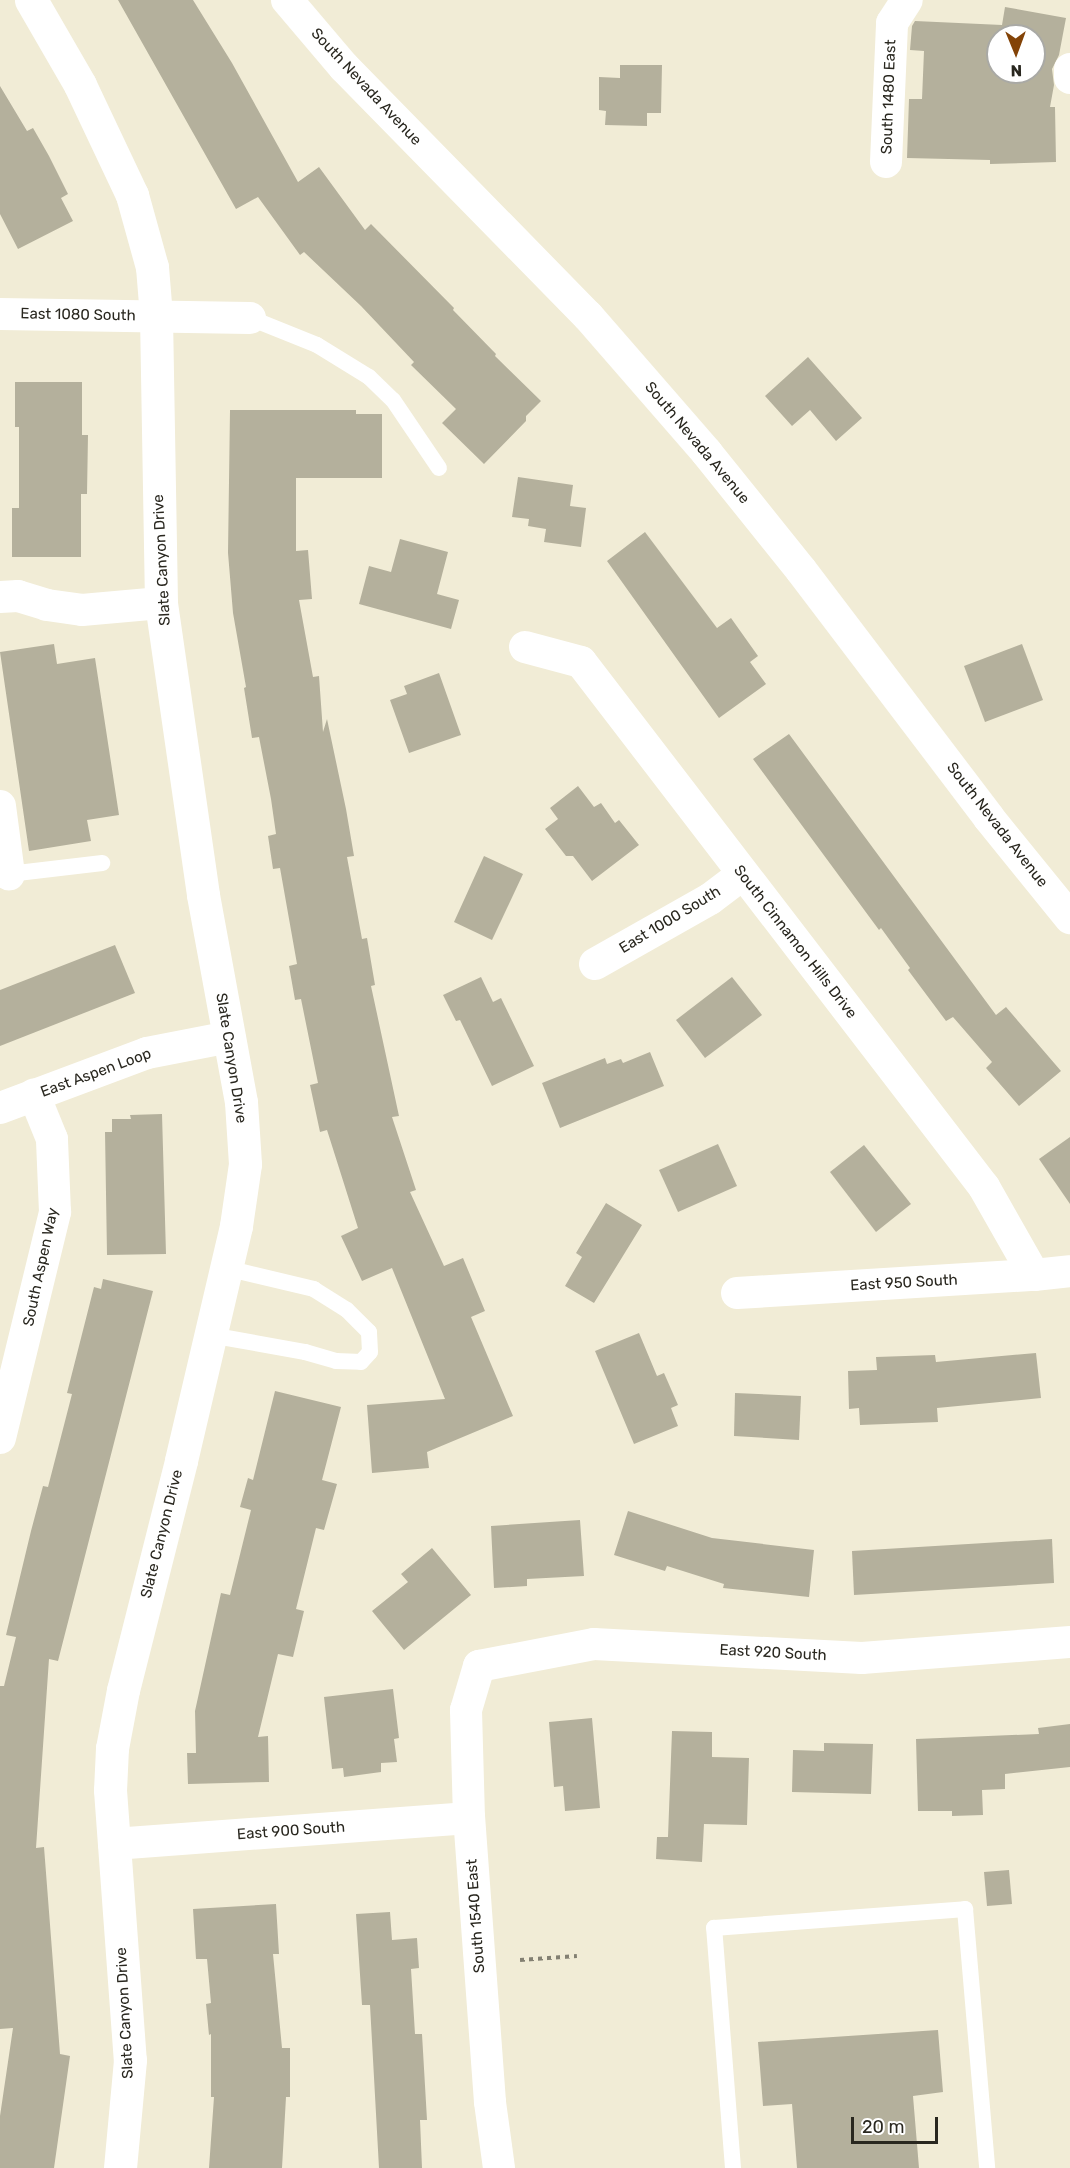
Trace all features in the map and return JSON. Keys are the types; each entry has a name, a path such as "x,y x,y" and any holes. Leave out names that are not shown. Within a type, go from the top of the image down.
{"street":[{"name":"Slate Canyon Drive","path":"31,0 80,85 132,195 152,267 156,316 161,603 203,895 241,1102 244,1164 236,1226 123,1690 112,1748 110,1790 130,2060 120,2168"},
{"name":"South Nevada Avenue","path":"287,0 344,67 588,316 707,453 801,570 989,818 1070,918"},
{"name":"South 1480 East","path":"886,162 892,23 907,0"},
{"path":"1070,69 1070,78"},
{"name":"East 1080 South","path":"0,314 250,318"},
{"path":"0,597 18,596 54,607 82,610 161,603"},
{"name":"South Cinnamon Hills Drive","path":"525,647 581,662 984,1187 1034,1275"},
{"path":"0,806 9,874"},
{"name":"East 1000 South","path":"595,964 710,898 743,874"},
{"name":"East Aspen Loop","path":"0,1108 147,1053 229,1037"},
{"name":"South Aspen Way","path":"0,1438 56,1212 52,1139 34,1095"},
{"name":"East 950 South","path":"737,1293 1070,1271"},
{"name":"East 920 South","path":"478,1666 594,1644 862,1658 1070,1642"},
{"name":"South 1540 East","path":"478,1666 466,1710 469,1818 490,2102 499,2168"},
{"name":"East 900 South","path":"114,1844 469,1818"}],"lane":[{"path":"250,318 317,345 369,377 393,400 439,468"},
{"path":"9,874 102,863"},
{"path":"210,1335 305,1352 336,1361 361,1362 370,1352 369,1332 347,1310 314,1289 226,1268"},
{"path":"733,2168 714,1928 965,1909 987,2168"}],"path":[{"path":"520,1960 577,1956"}],"building":[{"path":"118,0 193,0 232,63 298,182 319,167 365,230 371,224 454,308 453,310 496,354 495,356 541,401 526,416 526,421 484,464 442,423 456,409 411,365 414,362 361,306 304,252 300,255 258,197 236,209"},
{"path":"1005,7 1066,18 1059,55 1052,69 1054,85 1050,107 1055,107 1056,162 990,164 990,160 907,158 909,99 922,99 924,51 910,50 912,26 915,21 986,24 986,84 1046,84 1046,24 1002,24"},
{"path":"620,65 662,65 661,113 647,113 647,126 605,125 606,111 599,110 599,77 620,78"},
{"path":"0,86 27,131 33,128 49,156 68,194 61,198 73,221 18,249 0,214"},
{"path":"808,357 862,418 836,441 810,410 792,426 765,396"},
{"path":"15,382 82,382 82,435 88,435 87,494 81,494 81,557 12,557 12,508 19,508 19,427 15,427"},
{"path":"230,410 356,410 356,414 382,414 382,478 296,478 296,551 308,550 312,599 299,600 313,677 319,676 323,732 327,719 346,809 354,856 347,857 362,939 367,938 375,985 371,986 399,1116 392,1117 416,1190 410,1192 444,1266 463,1258 485,1311 471,1317 513,1416 427,1452 429,1468 372,1473 367,1405 445,1399 392,1268 362,1281 341,1236 358,1228 327,1130 320,1132 310,1085 318,1083 301,999 295,1000 289,966 297,964 280,868 273,869 268,836 276,834 271,799 259,737 252,738 233,613 228,553"},
{"path":"518,477 573,485 570,506 586,508 581,547 544,542 546,529 528,526 529,519 512,517"},
{"path":"645,532 717,628 731,618 758,656 750,662 766,684 719,718 607,561"},
{"path":"400,539 448,552 437,594 459,600 451,629 359,604 369,566 391,572"},
{"path":"54,644 57,664 95,658 119,815 87,820 91,841 29,851 0,652"},
{"path":"1022,644 1043,700 985,722 964,666"},
{"path":"439,673 461,735 409,753 390,700 407,694 404,686"},
{"path":"789,734 996,1015 1006,1007 1061,1071 1019,1106 986,1068 992,1062 953,1017 946,1021 908,970 910,968 881,928 879,930 753,759"},
{"path":"578,786 594,807 601,803 615,823 619,820 639,845 592,881 573,856 566,856 545,829 558,819 550,808"},
{"path":"484,856 523,874 492,940 454,922"},
{"path":"115,945 135,993 0,1046 0,990"},
{"path":"481,977 493,1002 501,998 534,1066 492,1086 460,1020 456,1021 443,995"},
{"path":"732,977 762,1015 705,1058 676,1020"},
{"path":"650,1052 664,1086 560,1128 542,1083 605,1058 607,1064 621,1059 623,1063"},
{"path":"162,1114 166,1254 107,1255 105,1132 112,1132 112,1119 131,1119 130,1115"},
{"path":"1070,1137 1070,1204 1039,1159"},
{"path":"718,1144 737,1186 678,1212 659,1170"},
{"path":"864,1145 911,1204 876,1232 830,1172"},
{"path":"606,1203 642,1225 594,1303 565,1286 582,1257 576,1253"},
{"path":"103,1279 153,1291 58,1661 49,1659 36,1848 44,1847 60,2054 70,2056 54,2168 0,2168 0,2116 13,2028 0,2029 0,1686 4,1686 16,1637 6,1635 31,1531 43,1486 48,1487 72,1394 67,1393 94,1287 101,1289"},
{"path":"639,1333 657,1376 664,1373 678,1405 671,1408 678,1426 634,1444 595,1351"},
{"path":"1036,1353 1041,1398 937,1408 938,1422 860,1425 859,1408 849,1409 848,1371 877,1370 876,1357 935,1355 936,1362"},
{"path":"275,1391 341,1407 322,1480 337,1484 324,1530 316,1528 296,1609 304,1611 293,1657 278,1654 258,1737 268,1736 269,1782 188,1784 187,1753 196,1753 195,1711 221,1593 230,1595 251,1510 240,1507 248,1478 253,1480"},
{"path":"735,1393 801,1396 799,1440 734,1436"},
{"path":"628,1511 712,1538 814,1550 809,1597 723,1588 724,1584 667,1566 665,1571 614,1555"},
{"path":"580,1520 584,1576 527,1579 527,1586 494,1588 491,1526"},
{"path":"1052,1539 1054,1583 854,1595 852,1551"},
{"path":"432,1548 471,1595 404,1650 372,1611 408,1582 401,1574"},
{"path":"393,1689 399,1738 394,1739 397,1762 381,1763 381,1772 344,1777 343,1768 332,1769 324,1697"},
{"path":"592,1718 600,1808 565,1811 563,1786 554,1787 549,1722"},
{"path":"1070,1724 1070,1767 1005,1774 1005,1789 982,1790 983,1815 952,1816 952,1811 918,1811 916,1739 1039,1734 1038,1728"},
{"path":"672,1731 712,1732 712,1757 749,1758 747,1825 704,1824 702,1862 656,1859 657,1837 668,1837"},
{"path":"824,1743 873,1744 871,1794 792,1792 793,1750 824,1751"},
{"path":"1009,1870 1012,1904 987,1906 984,1872"},
{"path":"276,1904 279,1954 273,1954 282,2048 290,2048 290,2097 286,2097 282,2168 209,2168 214,2097 211,2097 211,2034 209,2035 206,2004 211,2003 207,1959 196,1959 193,1909"},
{"path":"390,1912 392,1940 417,1938 419,1968 411,1969 415,2034 422,2034 427,2120 420,2120 422,2168 379,2168 370,2005 362,2005 356,1914"},
{"path":"938,2030 943,2092 913,2096 919,2168 797,2168 792,2104 763,2106 758,2042"}]}
